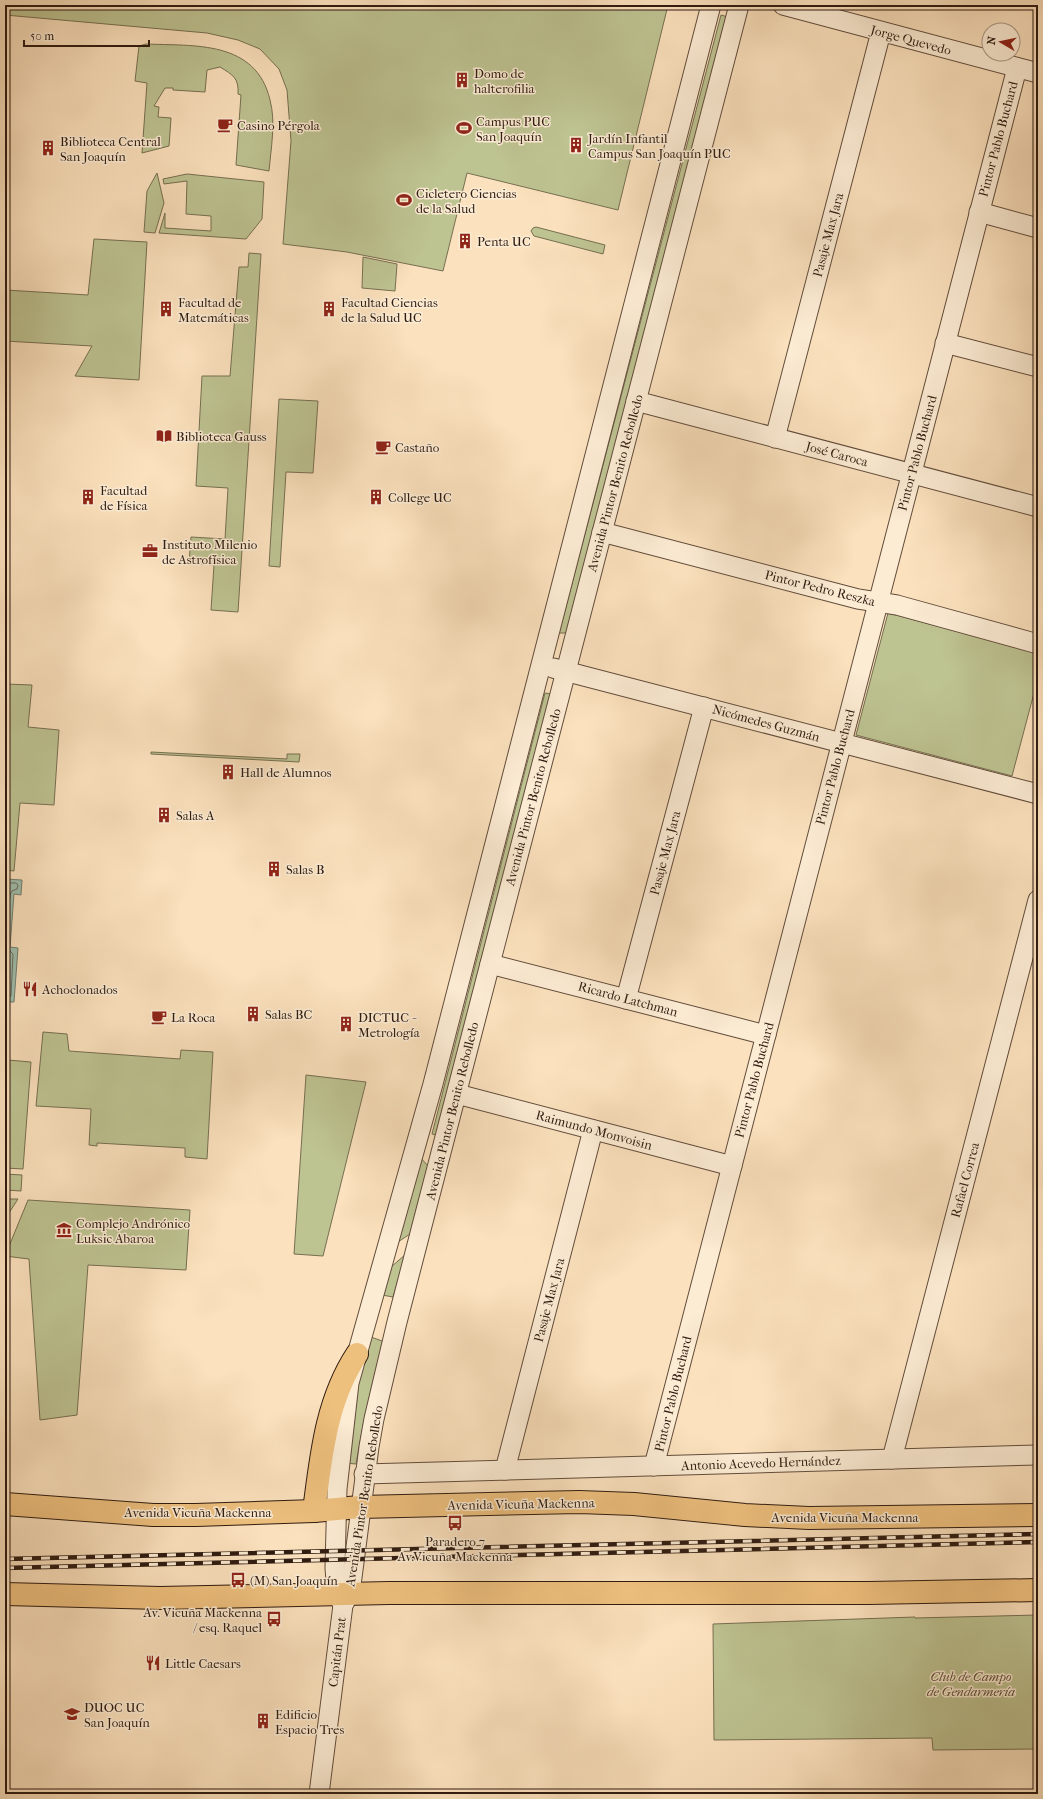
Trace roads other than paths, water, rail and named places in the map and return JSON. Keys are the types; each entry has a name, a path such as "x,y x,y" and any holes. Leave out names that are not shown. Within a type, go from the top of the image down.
{"main road":[{"path":"314,1511 321,1458 334,1400 347,1368 357,1354"},
{"name":"Avenida Vicuña Mackenna","path":"5,1504 153,1515 579,1502 634,1504 745,1515 809,1518 1038,1515"},
{"path":"5,1594 160,1598 869,1594 1038,1590"}],"street":[{"name":"Avenida Pintor Benito Rebolledo","path":"343,1597 336,1510 339,1460 346,1404 357,1354 433,1084 711,5"},
{"name":"Avenida Pintor Benito Rebolledo","path":"343,1597 360,1508 364,1474 374,1419 397,1322 739,5"},
{"name":"Jorge Quevedo","path":"783,5 1038,73"},
{"name":"Pasaje Max Jara","path":"775,438 881,32"},
{"name":"Pintor Pablo Buchard","path":"654,1466 1017,68"},
{"path":"979,212 1038,228"},
{"path":"945,343 1038,367"},
{"name":"José Caroca","path":"636,401 1038,507"},
{"name":"Pintor Pedro Reszka","path":"602,532 858,599 897,605 1038,644"},
{"name":"Nicómedes Guzmán","path":"540,665 1038,794"},
{"name":"Pasaje Max Jara","path":"626,999 704,707"},
{"name":"Rafael Correa","path":"892,1459 1038,900"},
{"name":"Ricardo Latchman","path":"490,964 766,1035"},
{"name":"Raimundo Monvoisin","path":"457,1094 732,1166"},
{"name":"Pasaje Max Jara","path":"505,1470 593,1130"},
{"path":"369,1315 397,1322"},
{"name":"Antonio Acevedo Hernández","path":"364,1474 1038,1455"},
{"name":"Capitán Prat","path":"319,1794 343,1597"}],"water":[{"path":"5,879 22,880 21,895 14,894 10,947 18,948 14,1002 5,1002"}],"railway":[{"path":"5,1559 1038,1534"},
{"path":"5,1568 1038,1542"}],"place":[{"name":"Domo de halterofilia","path":"462,80"},
{"name":"Casino Pérgola","path":"225,125"},
{"name":"Campus PUC San Joaquín","path":"464,128"},
{"name":"Jardín Infantil Campus San Joaquín PUC","path":"576,145"},
{"name":"Biblioteca Central San Joaquín","path":"48,148"},
{"name":"Cicletero Ciencias de la Salud","path":"404,200"},
{"name":"Penta UC","path":"465,241"},
{"name":"Facultad de Matemáticas","path":"166,309"},
{"name":"Facultad Ciencias de la Salud UC","path":"329,309"},
{"name":"Biblioteca Gauss","path":"164,436"},
{"name":"Castaño","path":"383,447"},
{"name":"Facultad de Física","path":"88,497"},
{"name":"College UC","path":"376,497"},
{"name":"Instituto Milenio de Astrofísica","path":"150,551"},
{"name":"Hall de Alumnos","path":"228,772"},
{"name":"Salas A","path":"164,815"},
{"name":"Salas B","path":"274,869"},
{"name":"Achoclonados","path":"30,989"},
{"name":"Salas BC","path":"253,1014"},
{"name":"La Roca","path":"159,1017"},
{"name":"DICTUC - Metrología","path":"346,1024"},
{"name":"Complejo Andrónico Luksic Abaroa","path":"64,1230"},
{"name":"Paradero 7 Av.Vicuña Mackenna","path":"455,1523"},
{"name":"(M) San Joaquín","path":"238,1580"},
{"name":"Av. Vicuña Mackenna / esq. Raquel","path":"274,1619"},
{"name":"Little Caesars","path":"153,1663"},
{"name":"DUOC UC San Joaquín","path":"72,1714"},
{"name":"Edificio Espacio Tres","path":"263,1721"}],"park label":[{"name":"Club de Campo de Gendarmería","path":"971,1684"}]}
